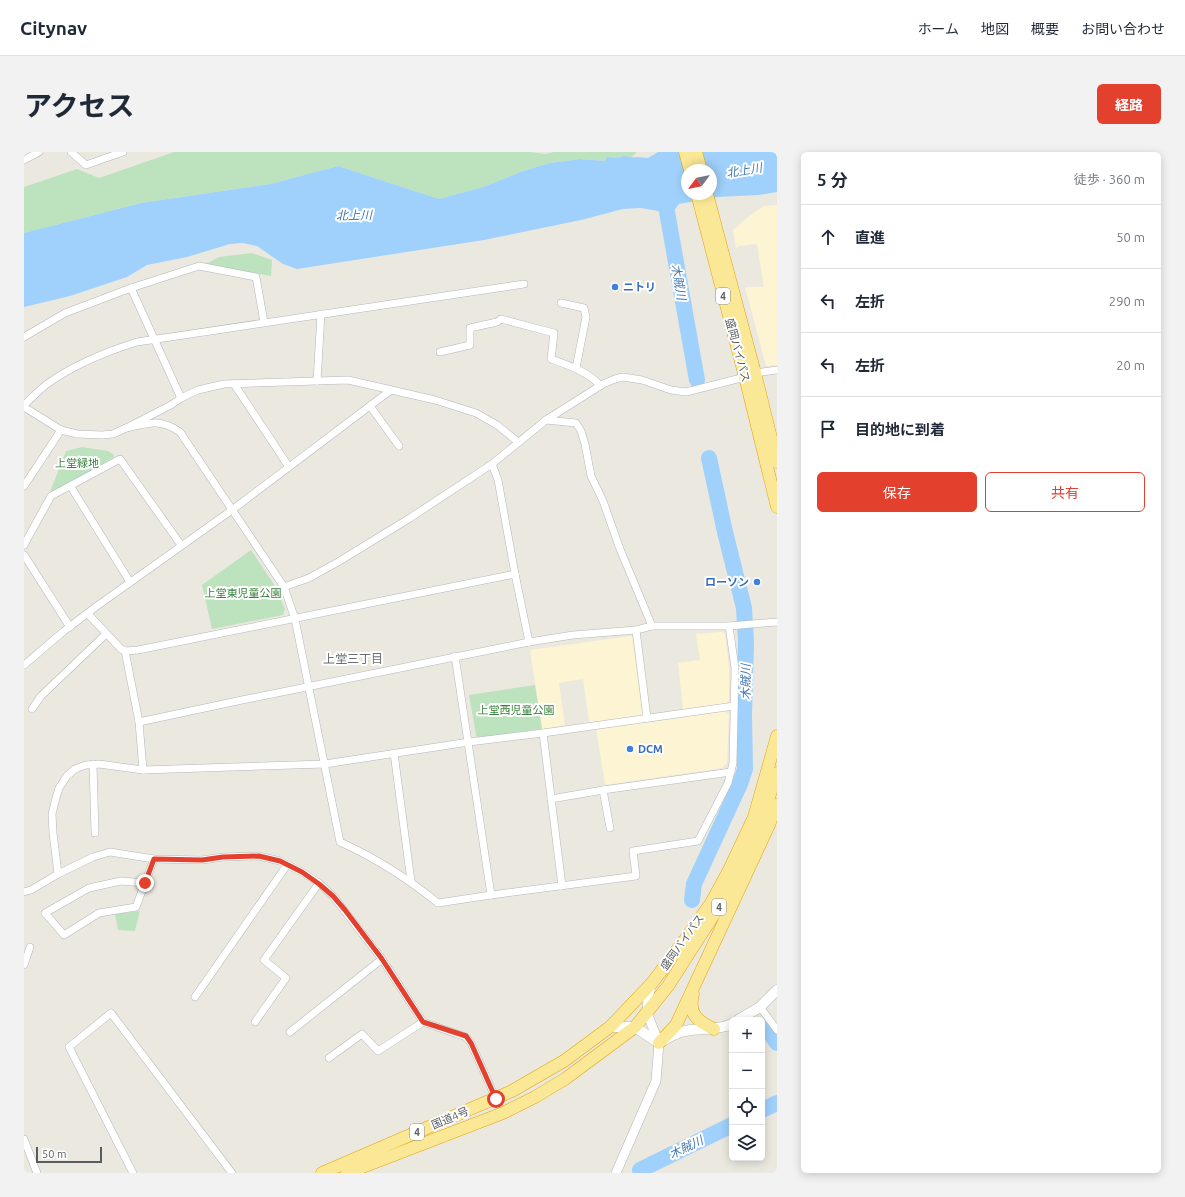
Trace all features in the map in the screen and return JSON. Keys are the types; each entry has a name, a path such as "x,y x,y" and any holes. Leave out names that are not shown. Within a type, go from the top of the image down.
{"highway":[{"path":"685,152 688,164"},
{"path":"696,152 699,164"},
{"name":"盛岡バイパス","path":"700,200 707,213 750,375 777,462"},
{"name":"盛岡バイパス","path":"707,200 707,213"},
{"name":"盛岡バイパス","path":"750,375 777,507"},
{"name":"盛岡バイパス","path":"512,1091 564,1061 610,1027 652,983 684,941 711,903 754,818 777,736"},
{"name":"盛岡バイパス","path":"535,1097 565,1079 635,1027 647,1013 685,961 722,902 758,834 777,773"},
{"path":"659,1043 676,1025 769,825 777,800"},
{"path":"698,975 691,1002 692,1009 695,1017 700,1023 714,1029"},
{"name":"国道4号","path":"322,1173 512,1091"},
{"name":"国道4号","path":"347,1173 368,1169 503,1113 535,1097"}],"main road":[{"path":"743,1017 760,1007 777,990"},
{"path":"610,1027 635,1027 659,1043 677,1033 691,1030 714,1029 729,1025"}],"street":[{"path":"24,160 39,152"},
{"path":"71,152 86,165 123,152"},
{"path":"24,337 65,313 131,288 199,266 256,277 264,322"},
{"path":"518,442 497,425 476,412 435,400 348,380 224,384 198,390 114,434 102,435 77,434 61,430 24,406 46,385 79,364 119,347 137,342 524,284"},
{"path":"131,288 181,398"},
{"path":"561,302 584,308 586,317 576,368"},
{"path":"317,381 321,314"},
{"path":"440,352 470,345 470,328 497,322 501,319 554,333 551,360 576,368 598,382 600,386"},
{"path":"284,587 308,578 338,562 410,518 492,464 546,420 600,386 615,379 623,377 642,380 671,390 686,392 750,375 777,370"},
{"path":"234,384 289,467"},
{"path":"24,665 70,627 130,582 232,510 391,390"},
{"path":"370,406 399,446"},
{"path":"546,420 576,423 581,431 591,476 604,501 623,556 652,626"},
{"path":"126,428 152,422 172,426 180,432 284,587 296,619 340,842 364,852 411,881 438,902 636,876 633,851 698,841 728,783 733,763 734,668 729,626"},
{"path":"24,486 61,430"},
{"path":"24,545 51,496 120,459 182,545"},
{"path":"492,464 499,487 529,642"},
{"path":"70,486 130,582"},
{"path":"24,555 70,627"},
{"path":"88,614 121,649 125,651 138,650 515,574"},
{"path":"139,722 455,656 573,635 636,630 652,626 729,626 777,622"},
{"path":"636,630 647,718"},
{"path":"32,708 41,696 106,634"},
{"path":"125,651 139,722 144,770"},
{"path":"455,656 491,895"},
{"path":"58,874 52,814 59,788 67,776 86,765 99,764 144,770 325,764 469,742 734,706"},
{"path":"543,733 562,886"},
{"path":"394,753 411,881"},
{"path":"93,764 95,833"},
{"path":"551,799 731,772"},
{"path":"603,790 610,828"},
{"path":"24,892 31,890 58,874 93,857 110,852 154,859 202,860 223,857 259,856 287,864 302,872 333,896 382,959 423,1022 466,1036 471,1043 496,1099"},
{"path":"145,883 121,881 89,888 45,913 64,935 99,912 136,907 145,883 154,859"},
{"path":"195,997 287,864"},
{"path":"256,1022 286,978 264,960 319,884"},
{"path":"24,964 30,947"},
{"path":"290,1032 382,959"},
{"path":"616,1173 656,1081 659,1043 647,1013 648,997 652,983"},
{"path":"760,1007 777,1030"},
{"path":"133,1173 69,1047 111,1013 232,1173"},
{"path":"329,1058 362,1034 378,1051 423,1022"},
{"path":"24,1139 37,1173"}],"shaded area":[{"path":"777,205 777,365 766,366 745,287 764,287 757,244 739,246 736,248 733,230 764,206"},
{"path":"722,632 725,634 729,667 729,700 727,702 726,712 729,715 727,763 722,768 605,785 595,722 589,722 583,679 559,683 565,725 542,729 530,650 631,636 644,723 684,717 678,663 700,660 696,634"}],"green space":[{"path":"174,152 531,152 545,154 554,152 637,152 632,157 624,155 617,158 610,157 605,161 580,159 550,163 523,171 483,187 439,199 338,166 270,184 141,203 24,233 24,187 77,169 99,178"},
{"path":"252,253 272,260 271,276 206,264 219,257"},
{"name":"上堂緑地","path":"82,447 108,451 114,455 114,457 63,487 50,492 66,451"},
{"name":"上堂東児童公園","path":"251,550 273,583 285,609 283,615 212,629 202,585"},
{"name":"上堂西児童公園","path":"535,685 542,729 478,738 476,735 469,695"},
{"path":"140,911 135,931 118,930 115,914"}],"water":[{"name":"北上川","path":"658,152 777,152 777,192 759,195 717,197 717,164 681,164 681,200 701,200 679,204 673,212 673,215 666,216 658,211 641,208 623,209 581,220 484,240 297,269 283,264 257,246 242,243 230,244 187,257 147,265 127,277 70,296 24,307 24,233 141,203 270,184 338,166 439,199 483,187 523,171 550,163 580,159 605,161 607,157 617,158 624,155 630,157 648,158"}],"waterway":[{"name":"木賊川","path":"664,195 697,380"},
{"name":"木賊川","path":"692,900 694,884 740,784 745,769 744,716 746,642 744,608 725,532 709,458"},
{"name":"木賊川","path":"765,1029 768,1030 777,1043"},
{"name":"木賊川","path":"765,1109 777,1103"},
{"name":"木賊川","path":"640,1170 729,1126"}],"place":[{"name":"ニトリ","path":"615,287"},
{"name":"ローソン","path":"757,582"},
{"name":"DCM","path":"630,749"}],"district":[{"name":"上堂三丁目","path":"353,658"}],"route":[{"path":"145,883 154,859 202,860 223,857 259,856 280,861 302,872 333,896 345,910 382,959 423,1022 466,1036 471,1043 496,1099"}]}
